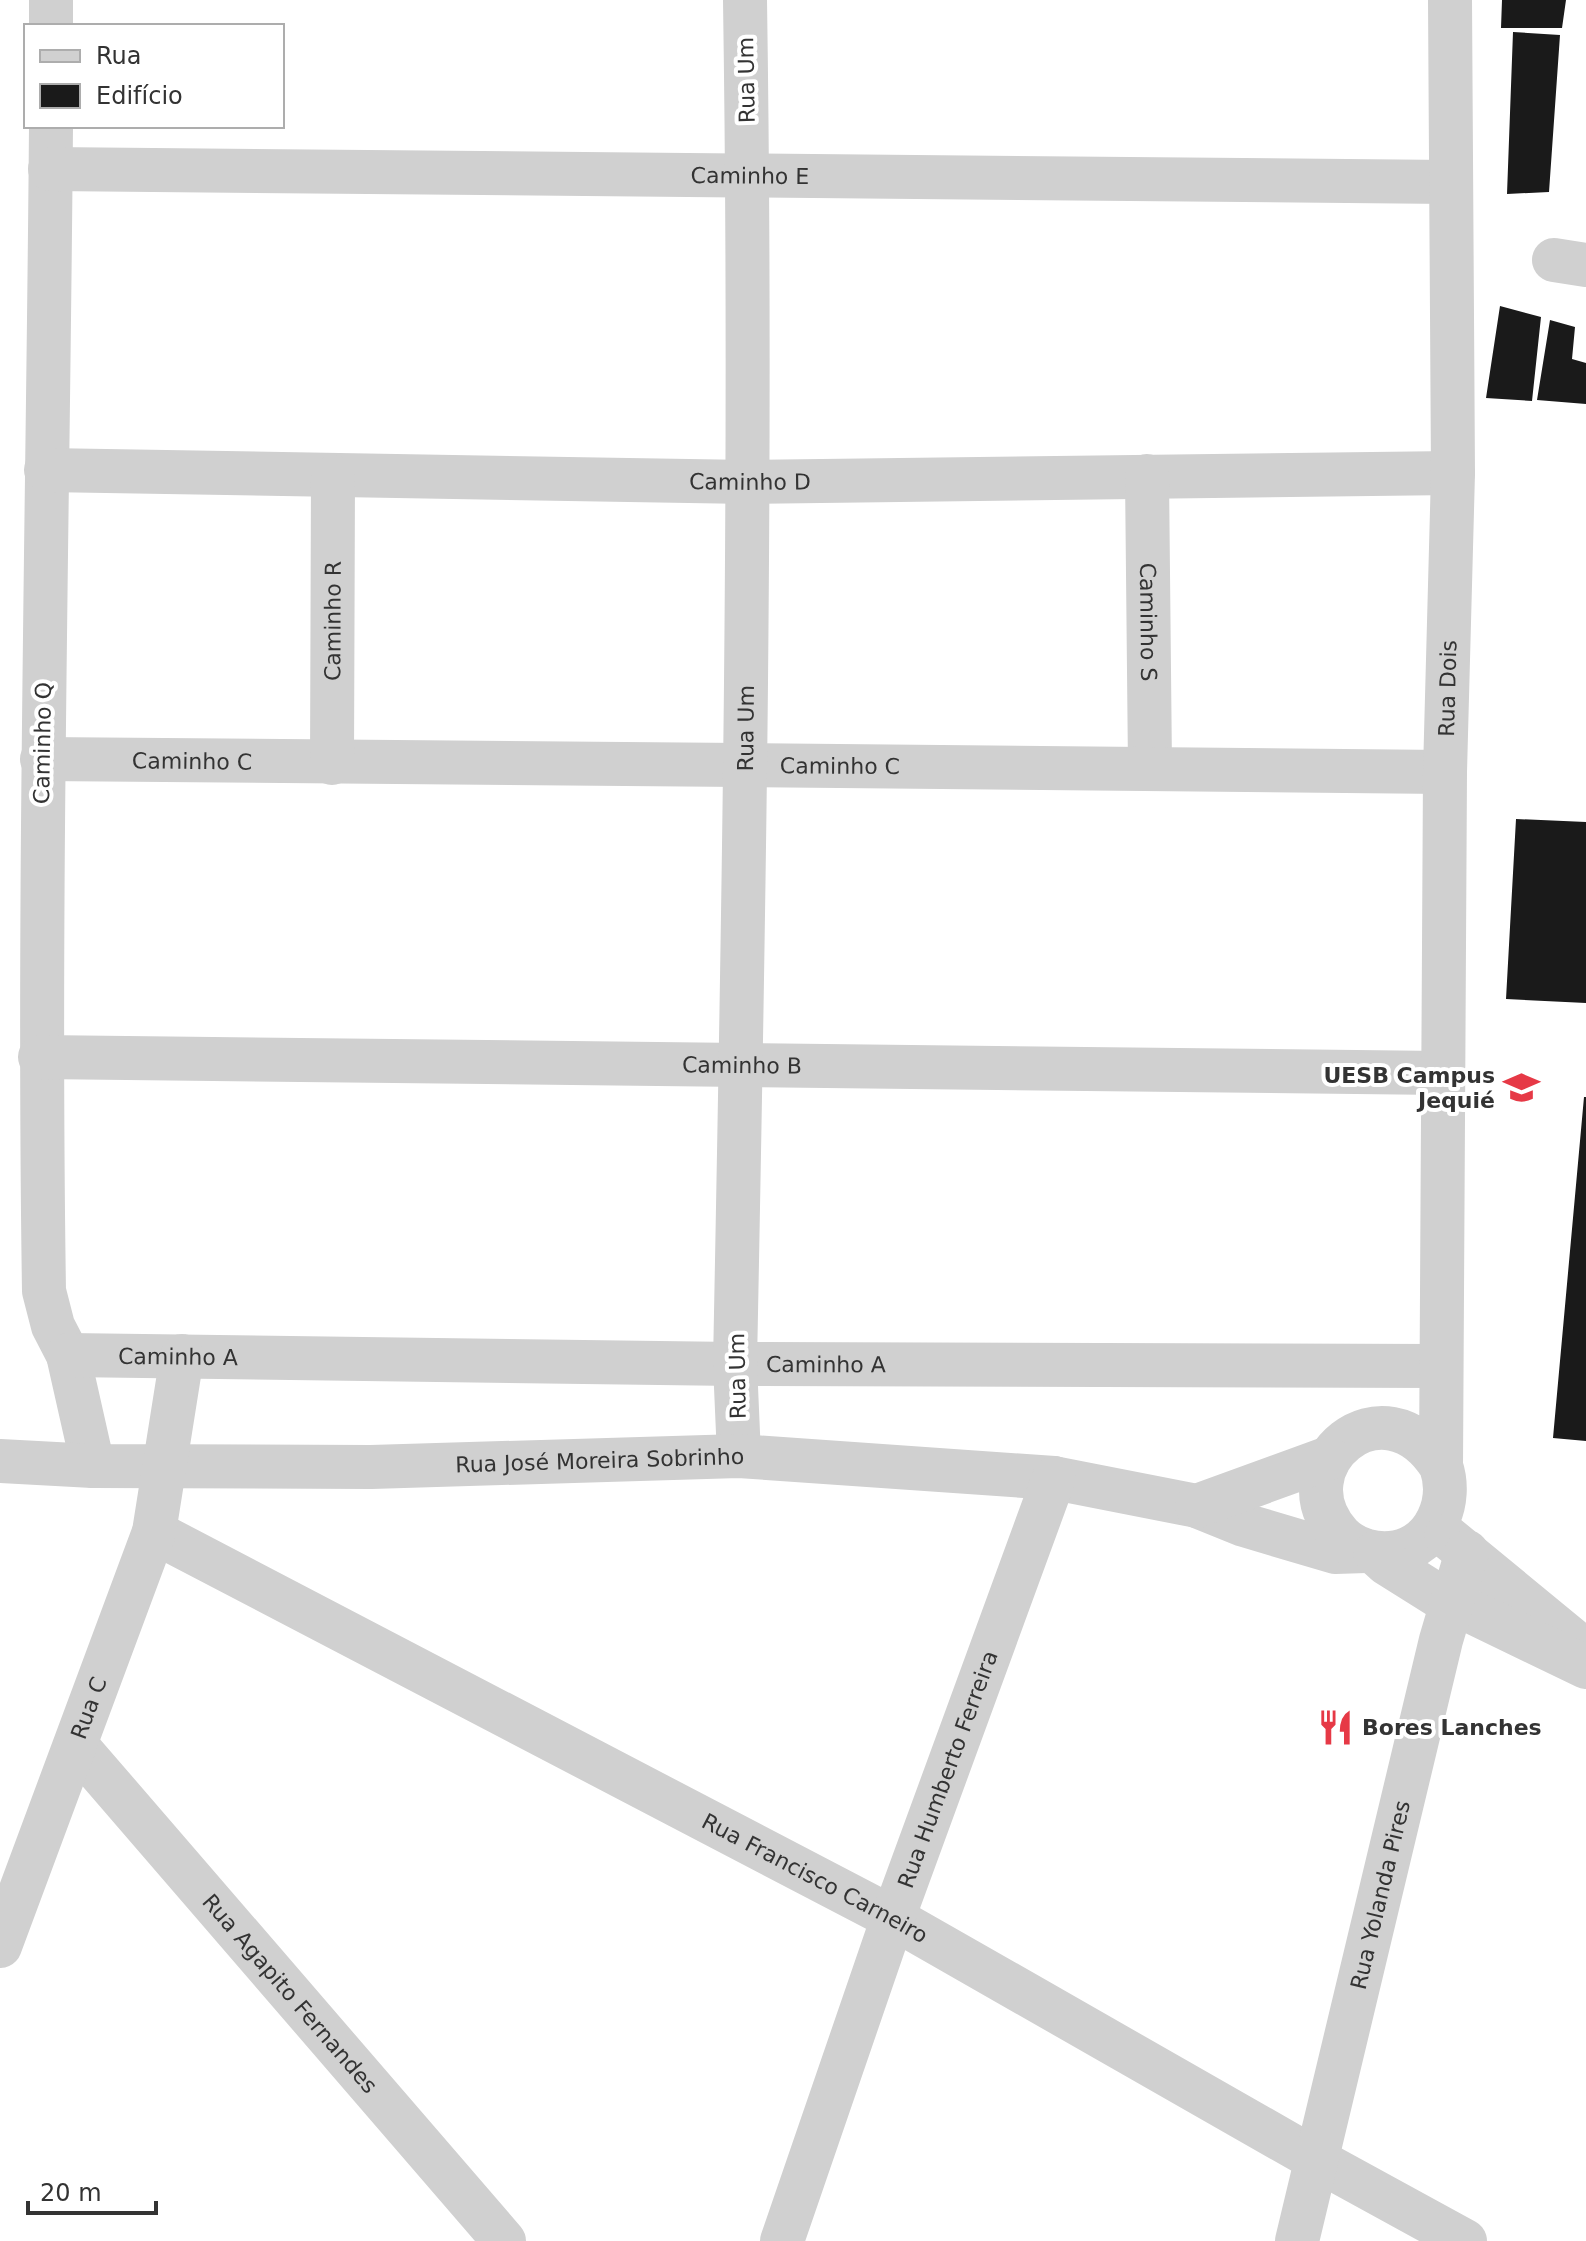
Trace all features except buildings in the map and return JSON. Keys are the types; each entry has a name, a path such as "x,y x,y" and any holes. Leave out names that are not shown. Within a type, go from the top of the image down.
{"street":[{"path":"51,0 51,24"},
{"name":"Rua Um","path":"739,1456 735,1364 747,765 749,482 745,0"},
{"name":"Rua Dois","path":"1441,1466 1445,772 1453,473 1450,0"},
{"name":"Caminho Q","path":"51,128 40,1057 44,1291 53,1326 68,1355 93,1466"},
{"name":"Caminho E","path":"50,169 1450,182"},
{"name":"Caminho D","path":"46,470 749,482 1453,473"},
{"name":"Caminho S","path":"1147,476 1150,767"},
{"name":"Caminho R","path":"332,763 333,477"},
{"name":"Caminho C","path":"42,759 1445,772"},
{"name":"Caminho B","path":"40,1057 1442,1073"},
{"name":"Caminho A","path":"68,1355 1442,1370"},
{"name":"Rua C","path":"0,1946 154,1532 182,1356"},
{"path":"1372,1429 1442,1370"},
{"path":"1371,1552 1397,1552 1418,1543 1441,1517 1447,1491 1441,1466 1430,1448 1413,1435 1393,1428 1372,1429 1355,1435 1340,1444 1329,1458 1322,1480 1322,1503 1330,1524 1346,1541 1371,1552 1451,1602 1586,1667"},
{"name":"Rua José Moreira Sobrinho","path":"0,1461 93,1466 371,1467 739,1456 1054,1478 1197,1506 1244,1525 1335,1552 1371,1552"},
{"path":"1197,1506 1329,1458"},
{"name":"Rua Humberto Ferreira","path":"782,2241 893,1918 1054,1478"},
{"path":"1434,1524 1586,1651"},
{"name":"Rua Francisco Carneiro","path":"154,1532 893,1918 1465,2241"},
{"name":"Rua Yolanda Pires","path":"1297,2241 1451,1602 1467,1552"},
{"name":"Rua Agapito Fernandes","path":"76,1745 504,2241"}],"place":[{"name":"UESB Campus Jequié","path":"1521,1088"},
{"name":"Bores Lanches","path":"1336,1727"}]}
